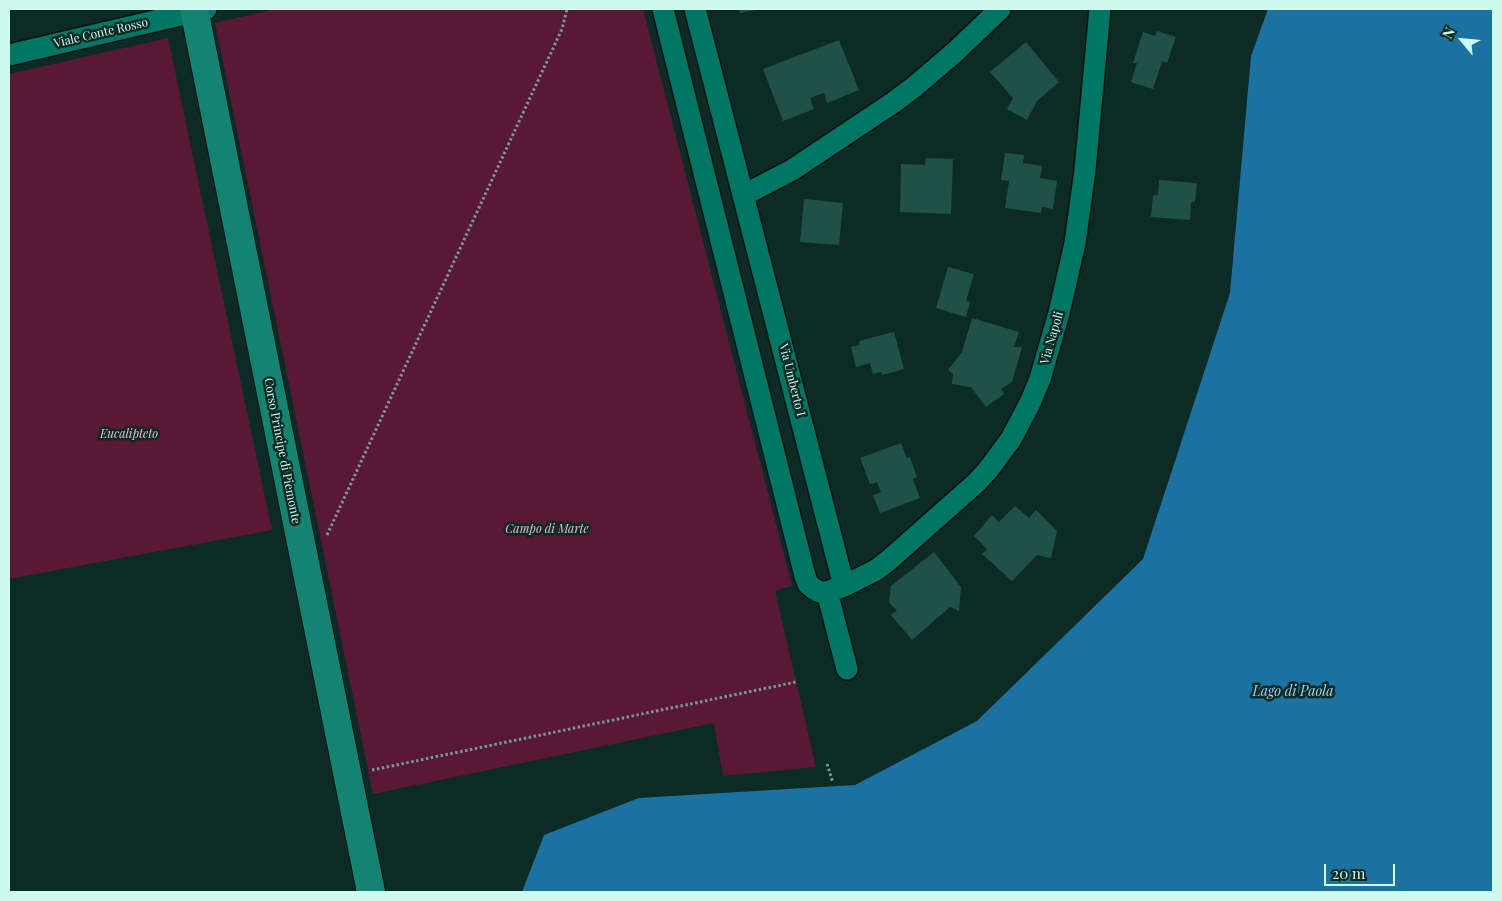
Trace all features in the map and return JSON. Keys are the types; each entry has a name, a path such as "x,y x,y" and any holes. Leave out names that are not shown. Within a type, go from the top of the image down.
{"street":[{"path":"663,9 805,576 808,584 820,592 836,589"},
{"name":"Via Umberto I","path":"695,9 744,195 836,589 847,669"},
{"path":"744,195 788,173 894,102 955,52 1000,9"},
{"name":"Via Napoli","path":"836,589 876,570 976,483 1011,439 1030,403 1040,379 1059,313 1075,243 1085,170 1100,9"},
{"name":"Viale Conte Rosso","path":"9,55 198,10"},
{"name":"Corso Principe di Piemonte","path":"198,10 371,892"},
{"path":"702,166 734,157"}],"path":[{"path":"324,540 562,29 567,9"},
{"path":"347,775 796,682"},
{"path":"827,764 833,782"}],"green space":[{"name":"Campo di Marte","path":"275,9 643,9 792,586 775,591 816,767 723,776 714,723 373,794 215,23"},
{"name":"Eucalipteto","path":"168,38 272,530 9,579 9,74"}],"water":[{"name":"Lago di Paola","path":"1268,9 1493,9 1493,892 522,892 544,835 639,798 855,785 977,721 1143,559 1230,293 1251,56"}],"building":[{"path":"739,9 756,9 756,10 740,13"},
{"path":"1157,31 1176,37 1167,63 1162,61 1153,89 1131,82 1137,63 1133,63 1143,32 1155,36"},
{"path":"839,40 859,90 827,103 824,93 810,98 814,109 783,121 763,69"},
{"path":"1026,42 1059,82 1037,101 1027,120 1007,109 1013,98 990,72"},
{"path":"1005,153 1024,155 1023,163 1042,166 1040,178 1057,181 1053,209 1042,207 1041,213 1005,208 1009,181 1001,180"},
{"path":"926,158 953,159 951,214 900,212 901,164 925,165"},
{"path":"1159,180 1197,183 1195,202 1191,202 1190,220 1151,217 1153,195 1158,195"},
{"path":"804,199 843,203 839,245 800,242"},
{"path":"948,267 974,274 966,301 970,302 966,317 936,308"},
{"path":"972,318 1019,332 1014,347 1022,347 1012,382 1001,389 1004,394 986,407 971,387 952,384 953,374 948,370 962,352"},
{"path":"894,332 904,369 882,375 881,372 873,374 870,363 856,367 851,347 860,345 859,341"},
{"path":"901,443 907,458 910,457 917,477 913,479 920,498 880,513 873,495 881,492 877,482 870,484 860,458"},
{"path":"1015,506 1029,518 1036,510 1057,531 1051,558 1037,555 1012,581 982,554 987,549 974,536 992,515 999,522"},
{"path":"934,552 961,587 959,611 950,607 912,640 891,615 897,611 889,602 891,586"}]}
